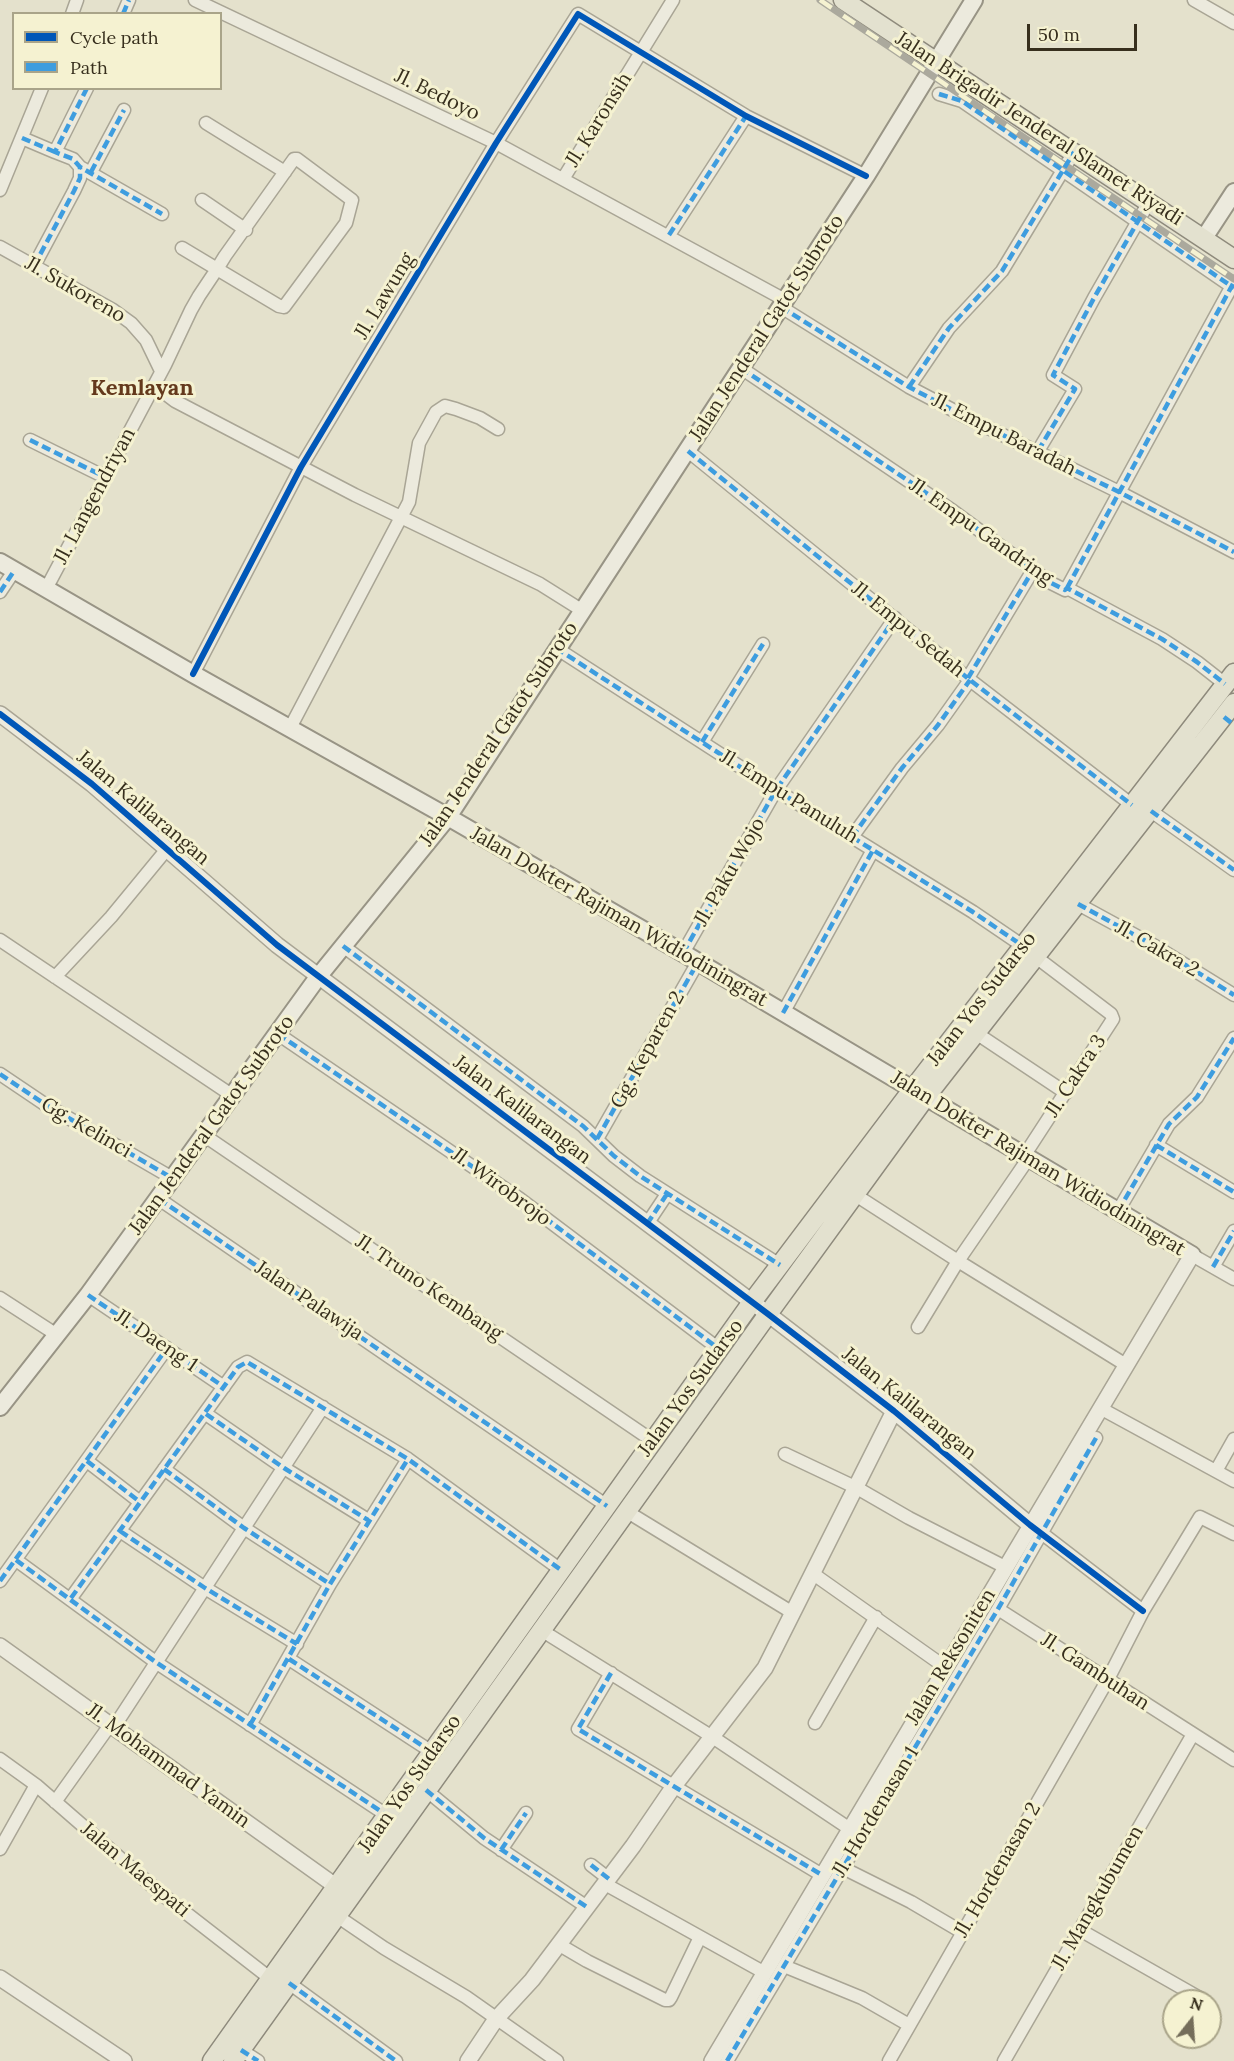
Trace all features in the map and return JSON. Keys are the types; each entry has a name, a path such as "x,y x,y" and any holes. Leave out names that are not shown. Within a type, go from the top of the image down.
{"main road":[{"name":"Jalan Brigadir Jenderal Slamet Riyadi","path":"843,0 1234,259"},
{"name":"Jalan Jenderal Gatot Subroto","path":"0,1407 88,1295 174,1179 318,977 448,817 556,648 583,611 866,176 974,0"},
{"path":"1204,238 1234,192"},
{"name":"Jalan Dokter Rajiman Widiodiningrat","path":"7,566 691,957 1192,1255"},
{"name":"Jalan Yos Sudarso","path":"212,2061 271,1979 426,1790 854,1194 918,1094 976,1033 1134,802 1230,679"},
{"name":"Jalan Yos Sudarso","path":"237,2055 337,1916 344,1892 388,1816 752,1302 1030,951 1078,904 1231,715"},
{"path":"1134,802 1151,811"}],"street":[{"name":"Jl. Bedoyo","path":"195,0 220,12"},
{"name":"Jl. Karonsih","path":"563,179 673,0"},
{"path":"1194,0 1234,23"},
{"name":"Jl. Bedoyo","path":"222,13 496,142 669,235 783,303"},
{"name":"Jl. Lawung","path":"193,674 302,467 496,142 578,14 641,52"},
{"path":"641,52 746,116 866,176"},
{"path":"0,190 41,90"},
{"path":"55,152 86,90"},
{"path":"939,94 962,101 1233,285 1067,588"},
{"path":"34,266 80,178 124,110"},
{"path":"669,235 746,116"},
{"path":"182,248 284,307 346,223 347,212 352,203 351,198 297,159 294,159 285,172 206,123"},
{"path":"22,138 73,159 86,170 162,214"},
{"path":"909,387 943,335 1002,271 1074,152"},
{"name":"Jl. Langendriyan","path":"46,589 191,310 285,172"},
{"path":"202,200 246,230"},
{"path":"1038,452 1075,389 1053,375 1149,202"},
{"name":"Jl. Sukoreno","path":"0,248 113,310 131,323 146,340 161,371"},
{"name":"Jl. Empu Baradah","path":"783,303 909,387 994,433 1119,492 1234,552"},
{"name":"Jl. Empu Gandring","path":"741,368 953,511 1057,586 1065,590 1067,588 1162,639 1197,662 1230,679"},
{"path":"154,385 175,401 540,585 583,611"},
{"path":"290,728 409,502 419,442 436,412 445,406 456,409 480,418 498,429"},
{"path":"30,440 105,477"},
{"name":"Jl. Empu Sedah","path":"688,451 969,679 1134,802"},
{"path":"0,592 7,566"},
{"path":"852,837 902,768 938,725 969,679 1033,570"},
{"name":"Jl. Paku Wojo","path":"691,957 776,790 896,618"},
{"path":"702,742 763,644"},
{"name":"Jl. Empu Panuluh","path":"556,648 776,790 974,912 1030,951"},
{"name":"Jalan Kalilarangan","path":"0,714 92,784 277,945 894,1411 1035,1529"},
{"path":"1151,811 1234,870"},
{"path":"55,977 111,917 167,849"},
{"path":"783,1013 873,850"},
{"name":"Jl. Cakra 2","path":"1078,904 1155,946 1234,995"},
{"path":"0,940 233,1096"},
{"path":"343,946 597,1139 614,1156 667,1194 780,1265"},
{"name":"Jl. Cakra 3","path":"918,1327 1113,1018 1111,1014 1030,951"},
{"name":"Gg. Keparen 2","path":"597,1139 691,957"},
{"path":"976,1033 1066,1092"},
{"name":"Jl. Wirobrojo","path":"278,1034 520,1199 719,1348"},
{"path":"1118,1211 1169,1124 1197,1096 1232,1046"},
{"name":"Gg. Kelinci","path":"0,1074 46,1105 174,1179"},
{"name":"Jl. Truno Kembang","path":"205,1136 653,1441"},
{"path":"1156,1145 1234,1192"},
{"path":"647,1224 667,1194"},
{"path":"854,1194 1126,1365"},
{"name":"Jalan Palawija","path":"159,1199 607,1506"},
{"path":"1213,1267 1234,1231"},
{"name":"Jalan Dokter Rajiman Widiodiningrat","path":"1192,1255 1234,1279"},
{"name":"Jalan Reksoniten","path":"712,2061 1005,1567 1035,1529 1100,1408 1192,1255"},
{"name":"Jl. Daeng 1","path":"88,1295 224,1387"},
{"path":"0,1298 57,1335"},
{"path":"0,1581 166,1348"},
{"path":"71,1598 238,1367 247,1362 408,1459 561,1570"},
{"path":"55,1802 157,1663 323,1407"},
{"path":"1100,1408 1234,1481"},
{"path":"468,2061 496,2019 532,1980 607,1882 711,1736 765,1668 894,1411"},
{"path":"206,1414 284,1468 368,1520"},
{"name":"Jl. Hordenasan 1","path":"727,2061 998,1610 1035,1529 1096,1438"},
{"path":"1215,1471 1234,1439"},
{"path":"785,1454 857,1488 909,1518 1005,1567"},
{"path":"250,1725 368,1520 408,1459"},
{"path":"87,1461 140,1502"},
{"path":"164,1469 244,1528 330,1584"},
{"path":"626,1511 793,1613"},
{"name":"Jl. Hordenasan 2","path":"889,2061 1107,1681 1143,1611 1200,1517 1234,1534"},
{"path":"1035,1529 1143,1611"},
{"path":"120,1531 205,1588 297,1644"},
{"path":"16,1560 157,1663 388,1816"},
{"path":"812,1573 945,1667"},
{"name":"Jl. Gambuhan","path":"998,1610 1234,1760"},
{"path":"815,1723 876,1617"},
{"path":"541,1630 711,1736 850,1829"},
{"name":"Jl. Mohammad Yamin","path":"0,1646 344,1892"},
{"path":"289,1659 432,1752"},
{"path":"611,1673 578,1729 822,1875"},
{"name":"Jl. Mangkubumen","path":"1004,2061 1193,1734"},
{"name":"Jalan Maespati","path":"0,1760 36,1785 159,1893 271,1979"},
{"path":"0,1849 36,1785"},
{"path":"426,1790 501,1850 587,1907"},
{"path":"501,1850 526,1813"},
{"path":"591,1866 607,1882 765,1973"},
{"path":"843,1868 911,1902 962,1932"},
{"path":"337,1916 384,1948 436,1978 557,2061"},
{"path":"1080,1930 1184,1989"},
{"path":"558,1944 623,1980 669,2000 700,1937"},
{"path":"784,1966 862,1998 909,2025"},
{"path":"0,1978 124,2061"},
{"path":"289,1983 396,2061"},
{"path":"237,2055 258,2061"}],"railway":[{"path":"820,0 1234,279"}],"marked path":[{"path":"124,12 129,0"},
{"path":"86,90 55,152 73,159 80,167 162,214"},
{"path":"939,94 962,101 1234,288"},
{"path":"91,172 124,110"},
{"path":"669,235 746,116"},
{"path":"22,138 55,152"},
{"path":"909,387 949,328 1002,271 1074,152"},
{"path":"34,266 74,191 80,178 80,167"},
{"path":"1038,451 1075,389 1053,375 1149,202"},
{"path":"1067,588 1234,282"},
{"path":"781,307 909,387 1234,552"},
{"path":"741,368 953,511 1051,583 1065,590 1067,588 1162,639 1225,684"},
{"path":"30,440 105,477"},
{"path":"688,451 970,680 1132,805"},
{"path":"968,678 1033,570"},
{"path":"0,592 14,571"},
{"path":"683,953 776,790 895,618"},
{"path":"702,742 763,644"},
{"path":"556,648 1023,946"},
{"path":"852,837 970,680"},
{"path":"1224,717 1234,725"},
{"path":"1151,811 1234,870"},
{"path":"783,1013 873,850"},
{"path":"1078,904 1155,946 1234,995"},
{"path":"343,946 583,1126 614,1156 640,1176 780,1265"},
{"path":"597,1139 698,962"},
{"path":"278,1034 520,1199 719,1349"},
{"path":"1118,1211 1169,1124 1197,1097 1234,1038"},
{"path":"0,1074 46,1105 174,1179"},
{"path":"1156,1145 1234,1192"},
{"path":"647,1224 667,1194"},
{"path":"159,1199 607,1506"},
{"path":"1213,1267 1234,1231"},
{"path":"88,1295 224,1387"},
{"path":"0,1581 167,1348"},
{"path":"71,1598 238,1367 247,1362 408,1459 561,1570"},
{"path":"206,1414 284,1468 368,1520"},
{"path":"727,2061 998,1609 1096,1438"},
{"path":"250,1725 330,1584 408,1459"},
{"path":"87,1461 140,1502"},
{"path":"164,1469 244,1528 330,1584"},
{"path":"120,1531 205,1588 297,1644"},
{"path":"16,1560 157,1663 388,1816"},
{"path":"289,1659 432,1752"},
{"path":"611,1673 578,1729 822,1875"},
{"path":"426,1790 484,1838 587,1907"},
{"path":"501,1850 526,1813"},
{"path":"591,1865 609,1879"},
{"path":"289,1983 396,2061"},
{"path":"241,2050 258,2061"}],"cycle path":[{"path":"193,674 301,467 496,143 578,14 746,116 866,176"},
{"path":"0,714 92,784 277,945 768,1314 894,1411 1030,1525 1143,1611"}],"district":[{"name":"Kemlayan","path":"142,389"}]}
